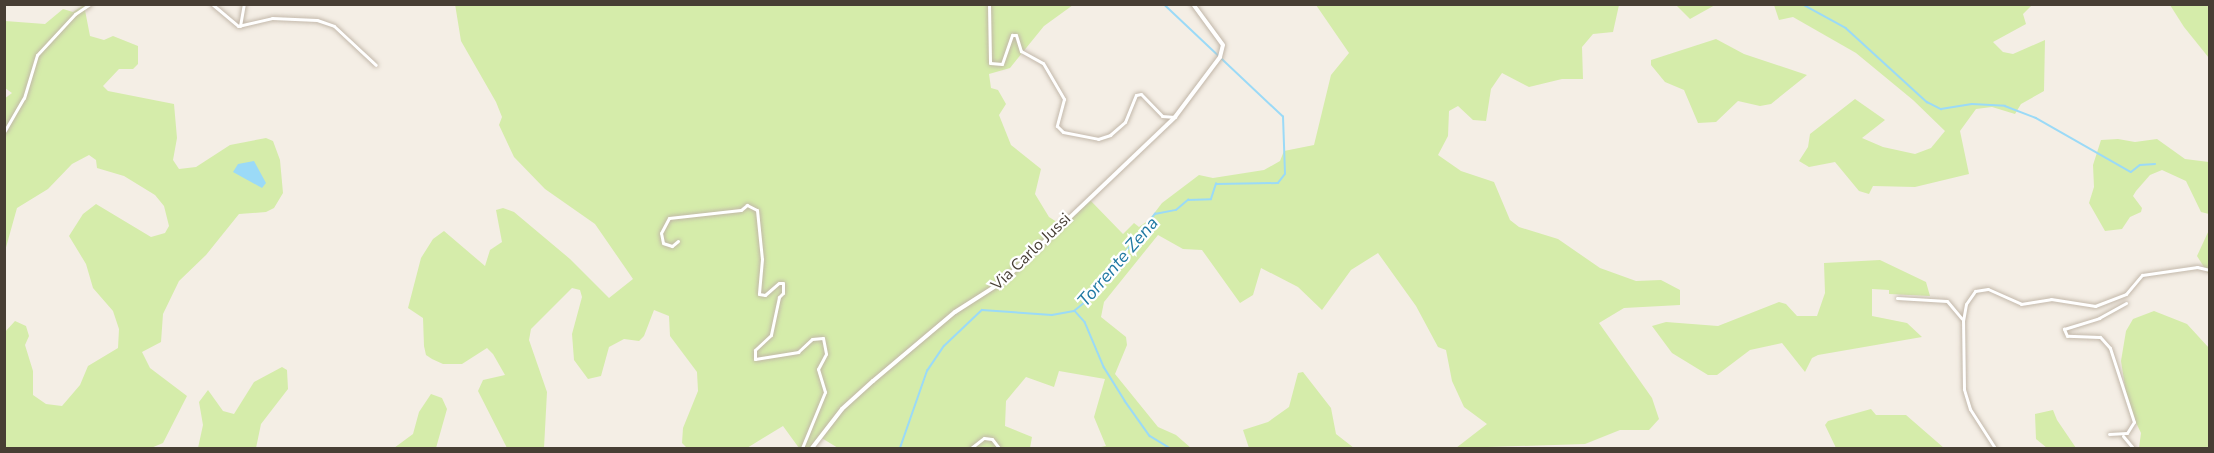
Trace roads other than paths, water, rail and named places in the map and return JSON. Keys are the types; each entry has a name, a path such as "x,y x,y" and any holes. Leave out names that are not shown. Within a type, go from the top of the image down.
{"street":[{"path":"4,132 24,98 37,55 75,14 90,4"},
{"path":"213,4 240,26"},
{"path":"240,26 244,4"},
{"path":"989,4 990,63 1002,64 1012,36 1017,35 1021,51 1043,63 1064,99 1057,126 1063,132 1098,139 1110,135 1125,122 1136,94 1141,94 1162,116 1175,117"},
{"name":"Via Carlo Jussi","path":"812,448 837,415 873,381 955,312 1002,282 1175,117 1210,66 1220,57 1223,45 1193,4"},
{"path":"240,26 261,18 317,21 338,29 376,65"},
{"path":"678,241 672,246 663,243 661,233 669,218 741,210 747,205 757,210 762,259 759,294 765,295 779,282 783,283 783,293 778,297 771,335 755,350 755,359 798,352 812,339 824,338 826,354 818,369 825,392 802,448"},
{"path":"1995,448 1966,399 1963,321 1968,299 1980,288 2021,304 2051,299 2095,306 2126,294 2142,275 2197,267 2210,270"},
{"path":"1897,298 1947,301 1963,321"},
{"path":"2122,435 2134,422 2110,348 2100,337 2067,336 2064,329 2099,318 2126,303"},
{"path":"2109,434 2122,435 2133,448"},
{"path":"971,448 980,439 988,438 999,448"}],"water":[{"path":"254,161 266,183 262,188 233,172 238,164"}],"waterway":[{"name":"Torrente Zena","path":"900,448 927,371 944,346 982,310 1052,315 1074,311 1089,299 1155,214 1176,210 1188,200 1211,199 1216,184 1278,183 1285,174 1283,117 1163,4"},
{"path":"1802,4 1846,28 1927,102 1941,109 1972,104 2005,106 2036,118 2131,172 2140,165 2155,164"},
{"path":"1075,311 1085,322 1104,367 1125,401 1150,436 1170,448"},
{"name":"Torrente Zena","path":"615,448 642,448"}]}
